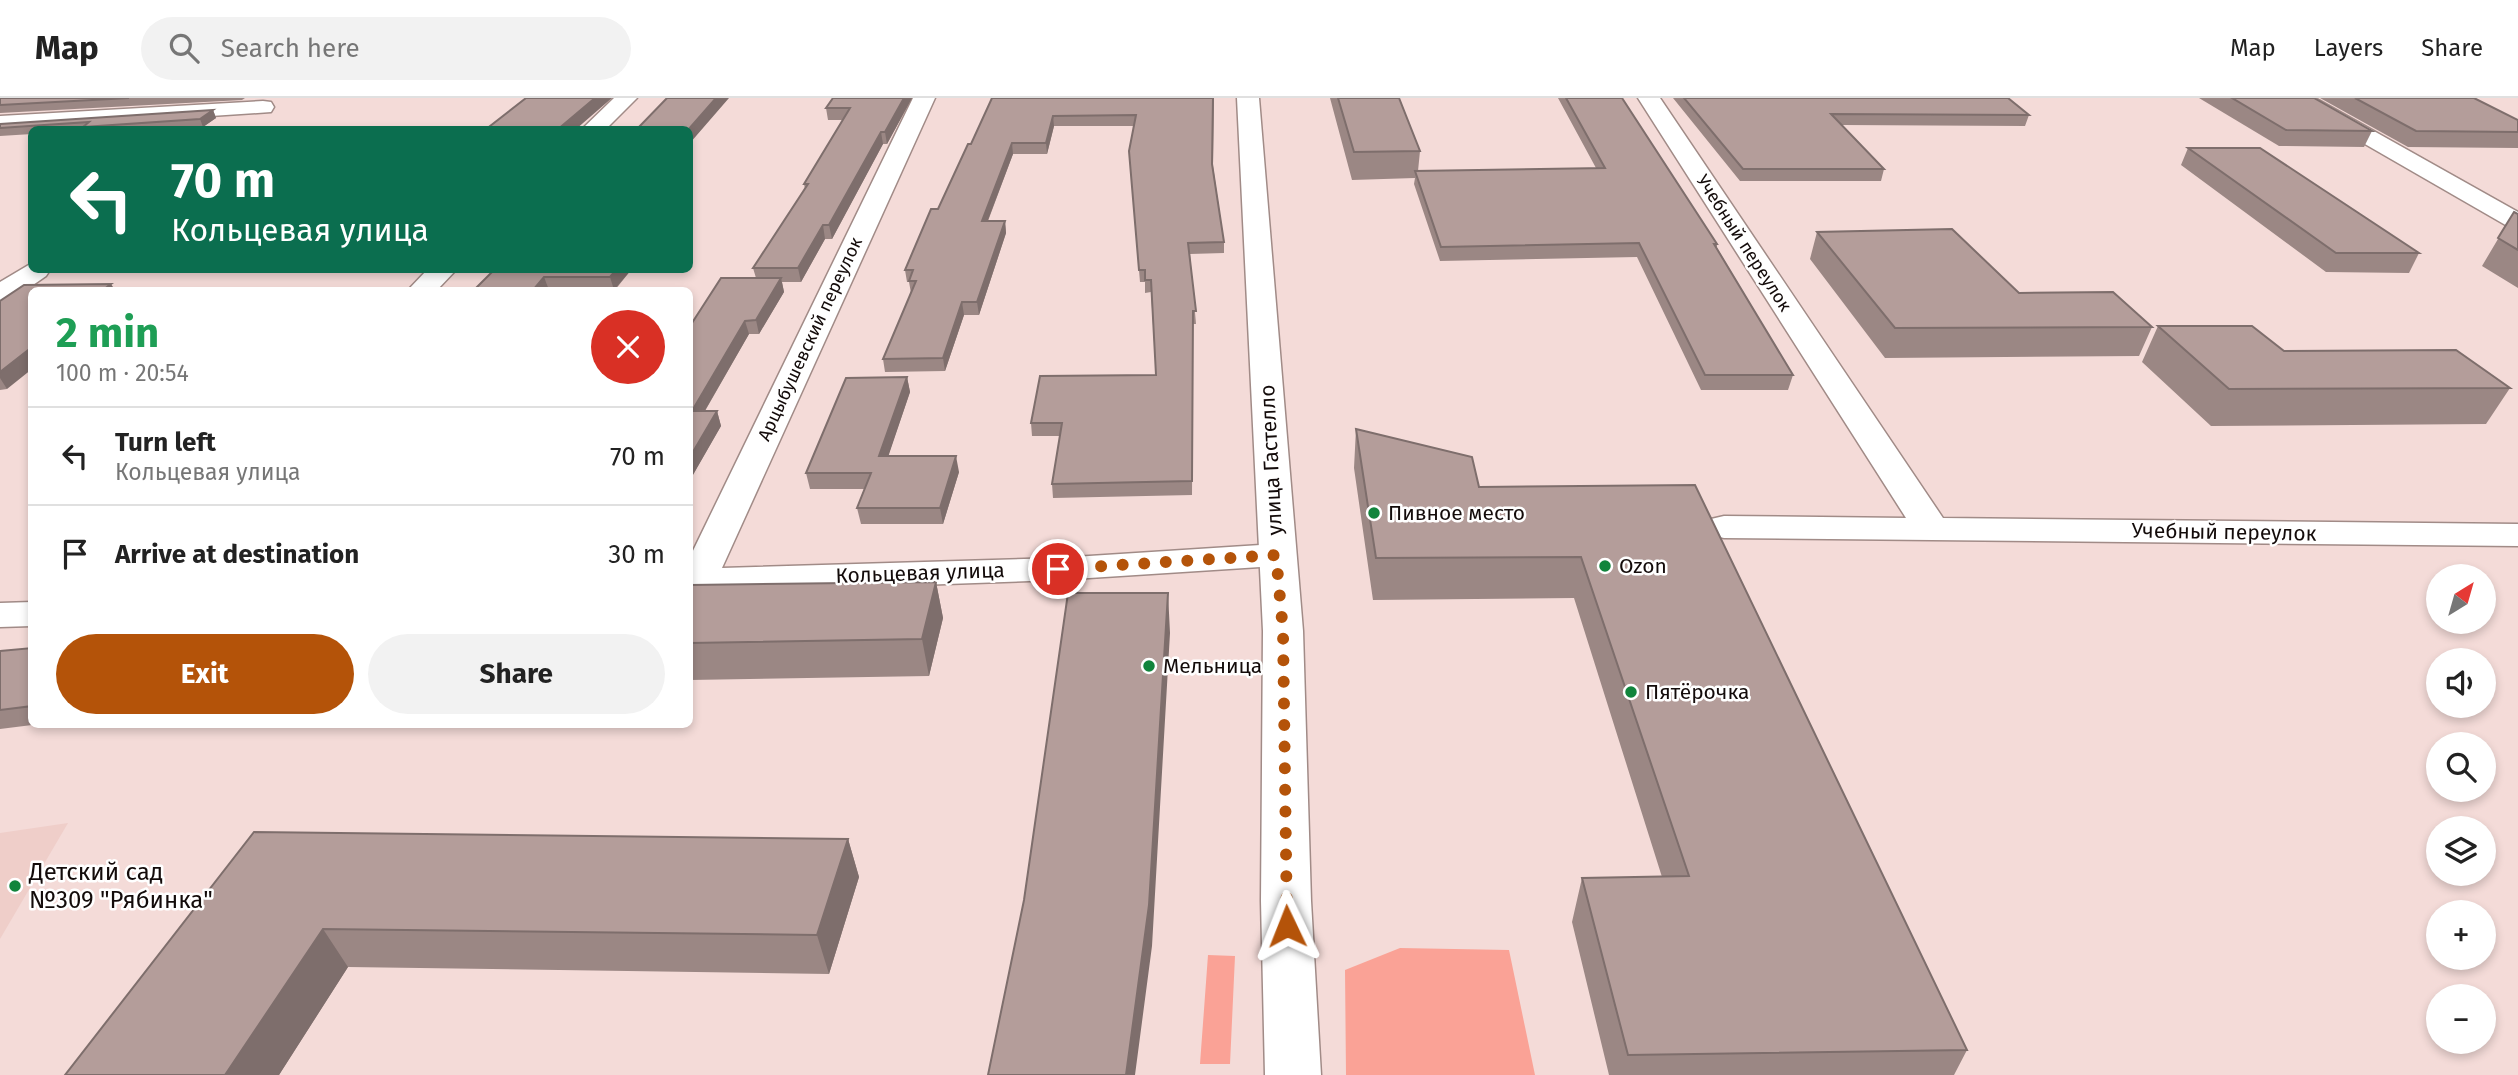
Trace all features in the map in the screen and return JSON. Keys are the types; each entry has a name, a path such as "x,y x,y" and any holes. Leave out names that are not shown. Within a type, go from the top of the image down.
{"street":[{"path":"596,126 626,98"},
{"name":"Арцыбушевский переулок","path":"693,581 924,98"},
{"name":"улица Гастелло","path":"1248,98 1283,631 1286,901 1293,1075"},
{"name":"Учебный переулок","path":"1649,98 1931,528"},
{"path":"2299,98 2518,222"},
{"path":"0,123 271,102"},
{"path":"237,126 271,102"},
{"path":"0,295 32,273"},
{"path":"425,287 439,273"},
{"name":"Учебный переулок","path":"1724,527 2518,535"},
{"name":"Кольцевая улица","path":"693,581 1058,569 1276,555"},
{"path":"0,615 28,614"}],"shaded area":[{"name":"Детский сад №309 \"Рябинка\"","path":"68,823 0,939 0,833"},
{"path":"1400,948 1509,950 1535,1075 1346,1075 1345,970"},
{"path":"1208,955 1235,956 1230,1064 1200,1064"}],"building":[{"path":"0,98 129,98 0,105"},
{"path":"526,98 595,98 562,126 490,126"},
{"path":"667,98 716,98 692,126 640,126"},
{"path":"833,98 904,98 885,132 881,132 829,225 823,225 798,268 753,268 808,184 804,184 850,108 826,108"},
{"path":"992,98 1213,98 1212,164 1224,242 1188,243 1196,311 1193,311 1192,481 1052,484 1062,423 1031,423 1040,376 1156,375 1151,280 1145,280 1145,270 1139,270 1129,151 1136,115 1053,116 1046,143 1012,143 982,221 1005,221 977,302 962,302 943,358 883,359 916,281 909,281 913,270 905,270 931,209 938,209"},
{"path":"1338,98 1399,98 1420,151 1354,152"},
{"path":"1566,98 1622,98 1717,244 1714,244 1793,375 1705,375 1639,243 1441,247 1415,171 1605,168"},
{"path":"1684,98 2008,98 2029,115 1831,114 1884,169 1743,169"},
{"path":"2232,98 2314,98 2372,131 2286,130"},
{"path":"2355,98 2474,98 2518,120 2518,132 2416,131"},
{"path":"213,110 200,119 98,126 84,126 89,122 0,128 0,124"},
{"path":"2188,148 2260,148 2419,253 2336,253"},
{"path":"2514,212 2518,214 2518,250 2498,238"},
{"path":"1952,229 2019,293 2113,292 2152,327 1895,328 1817,232"},
{"path":"491,273 613,273 610,277 544,277 536,287 477,287"},
{"path":"721,278 781,278 756,320 745,321 693,409 693,321"},
{"path":"111,284 107,287 28,287 28,350 0,372 0,301 24,285"},
{"path":"2158,326 2252,326 2284,351 2456,350 2510,388 2229,389"},
{"path":"907,377 879,456 956,456 940,508 857,508 871,473 806,473 846,378"},
{"path":"693,411 717,411 693,452"},
{"path":"1356,429 1472,457 1479,487 1695,485 1967,1050 1628,1055 1582,878 1689,876 1581,557 1376,558"},
{"path":"936,582 922,639 693,643 693,585"},
{"path":"1068,593 1168,593 1149,905 1126,1075 988,1075 1024,900"},
{"path":"28,648 28,706 0,710 0,651"},
{"path":"254,832 848,839 817,935 323,929 225,1075 65,1075"}],"place":[{"name":"Пивное место","path":"1374,513"},
{"name":"Ozon","path":"1605,566"},
{"name":"Мельница","path":"1149,666"},
{"name":"Пятёрочка","path":"1631,692"},
{"name":"Детский сад №309 \"Рябинка\"","path":"15,886"}],"route":[{"path":"1058,569 1276,555 1283,631 1287,926"}]}
